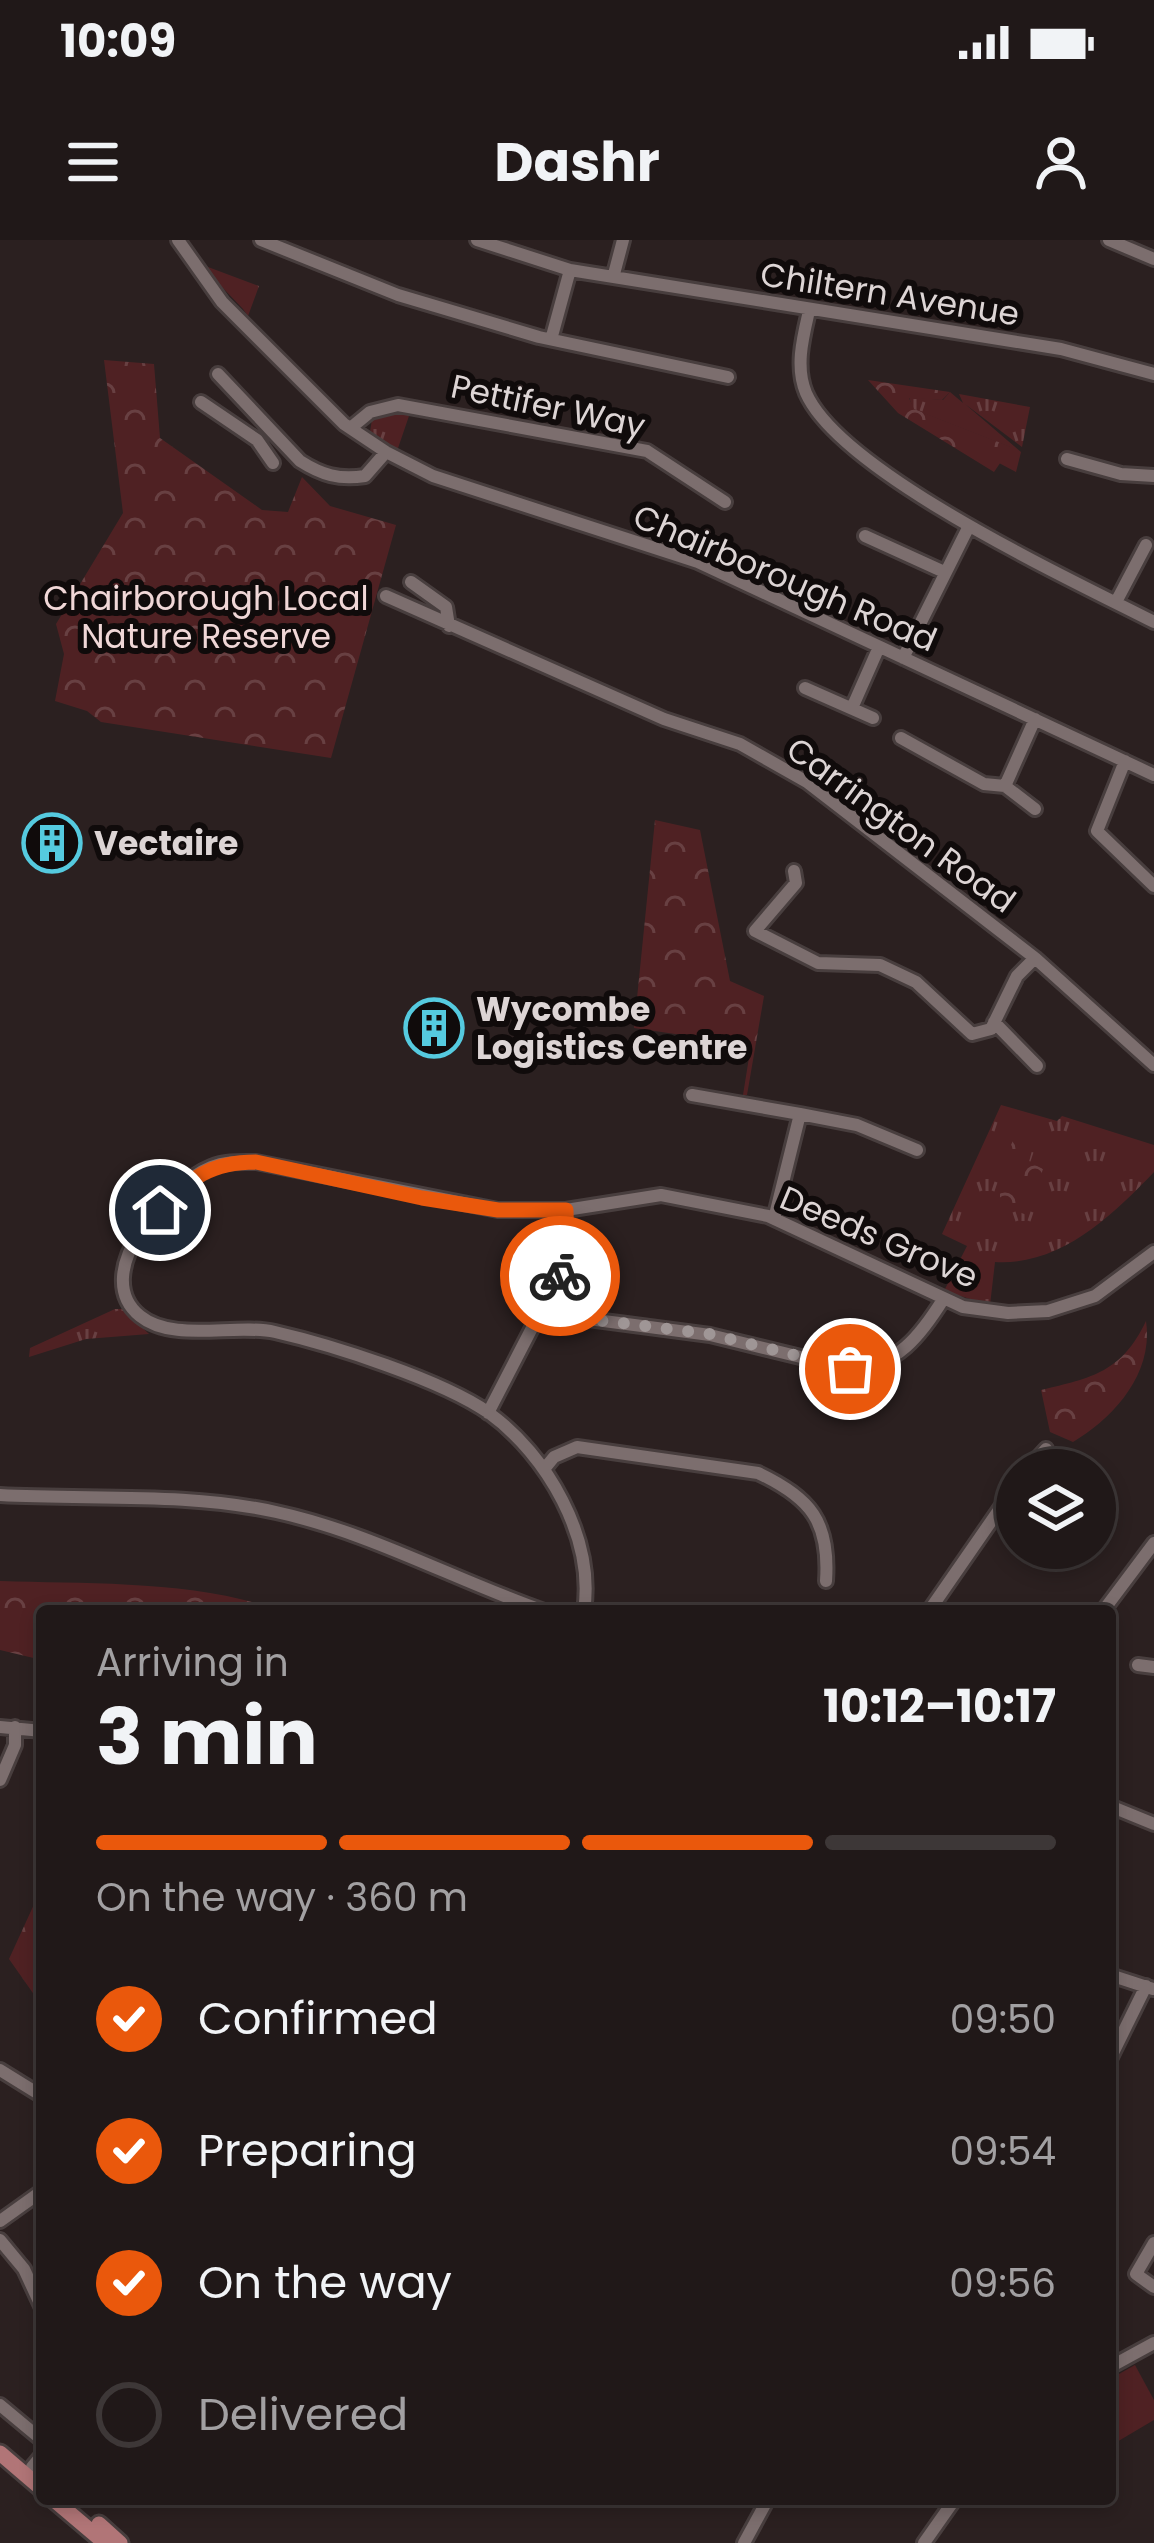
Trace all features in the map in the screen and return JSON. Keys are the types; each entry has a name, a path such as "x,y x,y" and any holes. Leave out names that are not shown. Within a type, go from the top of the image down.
{"main road":[{"path":"0,2441 36,2464"},
{"path":"0,2453 36,2484"},
{"path":"60,2505 105,2543"},
{"path":"76,2505 120,2543"}],"street":[{"name":"Chairborough Road","path":"178,240 222,302 344,424 386,452 433,476 698,562 1154,775"},
{"path":"261,240 398,295 538,337 552,336 634,359 728,377"},
{"name":"Chiltern Avenue","path":"478,240 570,270 1042,346 1152,375"},
{"path":"614,274 623,240"},
{"path":"1109,240 1154,259"},
{"path":"552,336 570,270"},
{"path":"808,311 800,370 817,411 843,442 875,468 968,526 1154,622"},
{"path":"218,374 300,461 329,477 365,476 386,452"},
{"path":"201,402 257,440 273,463"},
{"name":"Pettifer Way","path":"353,426 370,412 398,405 618,445 663,460 725,502"},
{"path":"257,440 268,426"},
{"path":"1067,459 1121,475 1154,476"},
{"path":"903,658 968,526"},
{"path":"865,536 943,571"},
{"path":"1116,602 1146,545"},
{"path":"411,582 446,607 449,626"},
{"name":"Carrington Road","path":"386,596 664,719 740,744 807,782 1035,958 1154,1065"},
{"path":"852,708 878,646"},
{"path":"805,688 873,718"},
{"path":"1005,785 1036,718"},
{"path":"901,738 984,784 1005,785 1035,809"},
{"path":"1125,761 1097,831 1154,886"},
{"path":"794,871 796,883 755,931 818,963 880,965 916,982 972,1034 982,1034 994,1022 1017,976 1035,958"},
{"path":"994,1022 1037,1066"},
{"path":"692,1095 857,1125 917,1150"},
{"path":"774,1219 800,1114"},
{"name":"Deeds Grove","path":"585,1605 574,1526 544,1468 488,1413 389,1368 271,1331 160,1327 141,1318 124,1299 121,1272 130,1243 191,1178 228,1162 256,1162 498,1210 566,1210 661,1196 774,1219 944,1298 1008,1313 1048,1311 1095,1296 1154,1252"},
{"path":"488,1413 563,1268 566,1210"},
{"path":"548,1301 581,1318 710,1334 850,1369 871,1368 908,1346 944,1298"},
{"path":"544,1468 554,1456 577,1447 695,1460 780,1484 821,1522 828,1548 826,1581"},
{"path":"0,1495 201,1501 279,1512 352,1534 529,1605"},
{"path":"933,1605 996,1514"},
{"path":"1108,1605 1154,1543"},
{"path":"1138,1665 1154,1667"},
{"path":"0,1780 8,1727"},
{"path":"1116,1808 1150,1822 1154,1804"},
{"path":"1116,1977 1150,1988 1116,2048"},
{"path":"0,2069 36,2092"},
{"path":"0,2221 36,2195"},
{"path":"0,2240 24,2270 36,2295"},
{"path":"1154,2243 1136,2274 1154,2287"},
{"path":"1116,2364 1154,2343"},
{"path":"0,2405 36,2435"},
{"path":"744,2543 765,2505"},
{"path":"923,2543 951,2505"}],"green space":[{"path":"200,264 259,286 248,316 243,309"},
{"name":"Chairborough Local Nature Reserve","path":"104,360 154,364 160,438 262,510 288,512 302,477 330,506 396,525 331,758 101,722 87,711 55,701 64,654 56,624 123,513"},
{"path":"868,380 950,392 942,400 909,398 914,409 1011,447 994,472 898,413"},
{"path":"950,392 963,403 959,394 1030,407 1022,447 965,404 1021,452 1016,472 999,463 1010,447 913,409 909,397 943,400"},
{"path":"399,411 410,413 397,451 370,432 372,419"},
{"path":"655,820 700,830 730,981 764,996 747,1095 743,1095 751,1045 634,1028"},
{"path":"1001,1105 1057,1121 1062,1116 1154,1145 1154,1172 1102,1221 1063,1247 1019,1261 995,1262 990,1305 944,1291 967,1246 942,1234"},
{"path":"1015,1136 1034,1143 1029,1162 1043,1169 1027,1215 1000,1205 1000,1170"},
{"path":"123,1309 149,1334 86,1339 29,1357 30,1348"},
{"path":"1146,1321 1147,1341 1137,1377 1115,1408 1073,1442 1050,1432 1041,1390 1104,1370 1127,1352"},
{"path":"0,1581 179,1589 261,1605 36,1605 36,1659 0,1650"},
{"path":"36,1900 36,1997 9,1959"},
{"path":"1135,2365 1154,2400 1154,2420 1116,2442 1116,2376"}],"way so far":[{"path":"560,1276 548,1301 581,1318 710,1334 850,1369"}],"place":[{"name":"Vectaire","path":"52,843"},
{"name":"Wycombe Logistics Centre","path":"434,1028"}],"route":[{"path":"160,1210 191,1178 208,1168 256,1162 498,1210 566,1210 567,1246 560,1276"}]}
